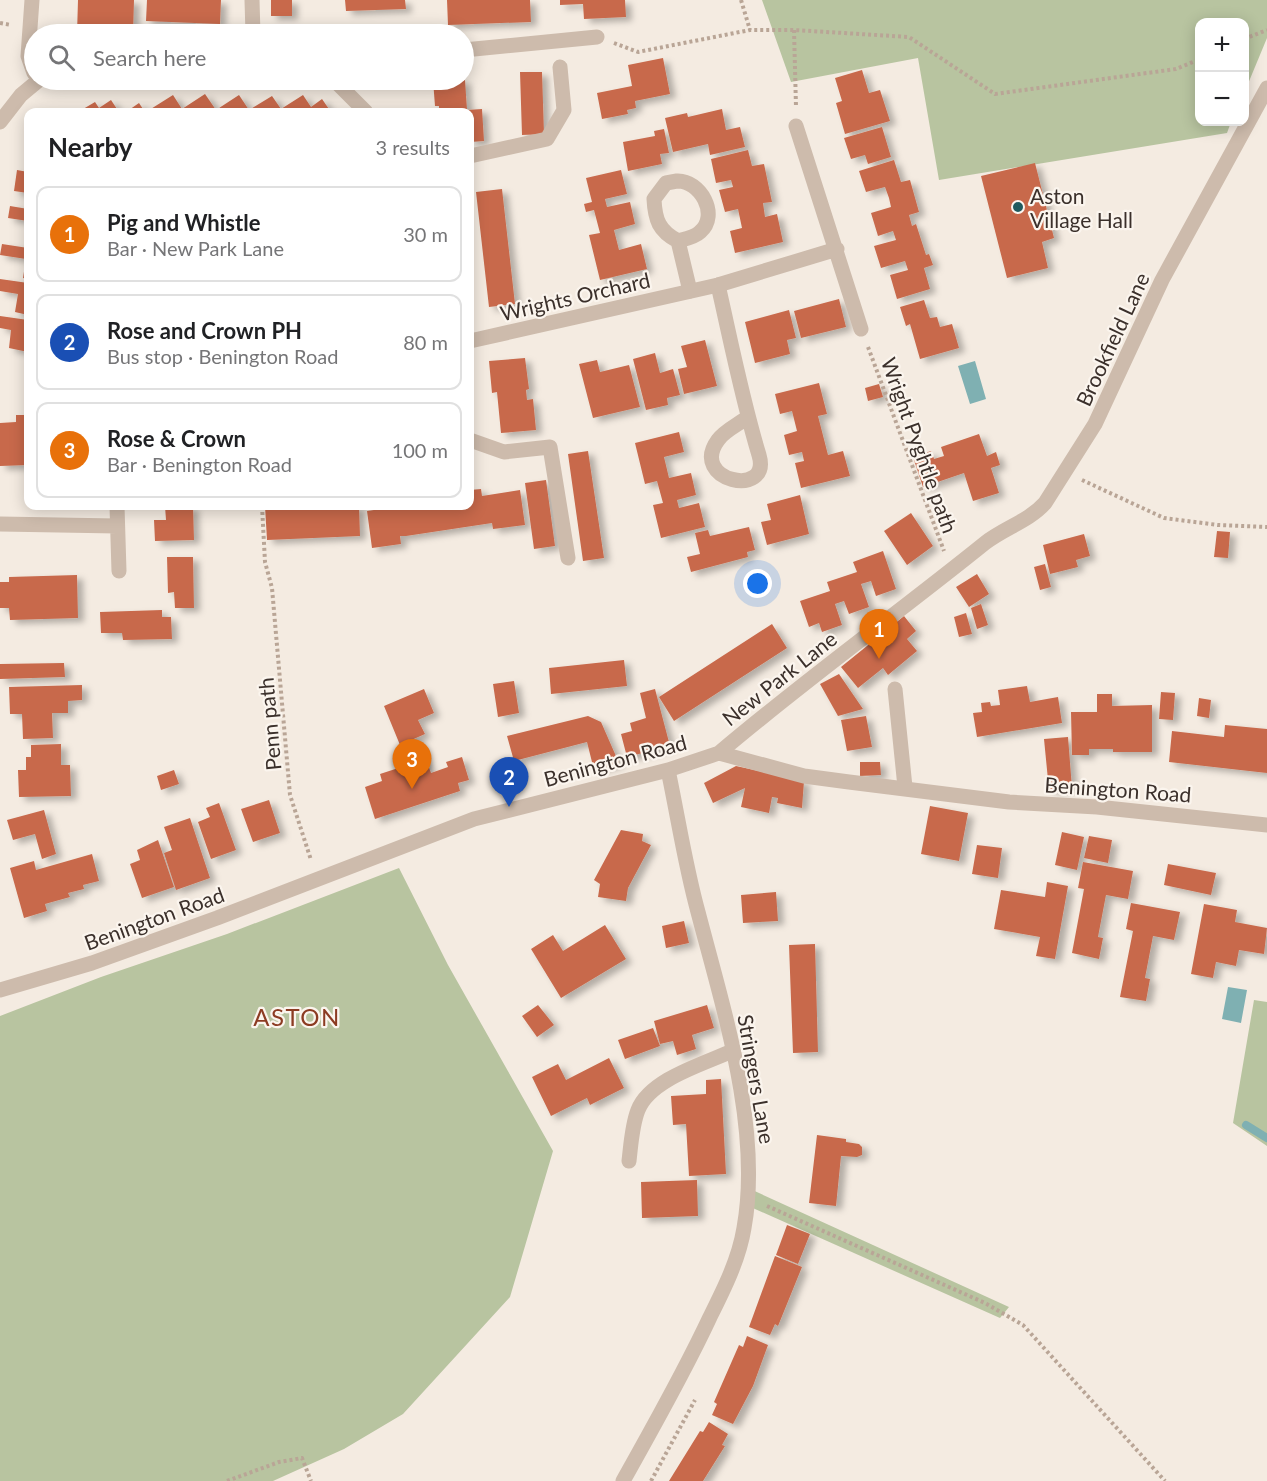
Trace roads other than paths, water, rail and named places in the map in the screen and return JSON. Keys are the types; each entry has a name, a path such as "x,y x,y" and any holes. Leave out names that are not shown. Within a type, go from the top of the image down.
{"street":[{"path":"30,24 32,0"},
{"path":"252,0 253,24"},
{"path":"474,49 597,37"},
{"path":"474,155 547,140 564,110 560,67"},
{"name":"Brookfield Lane","path":"951,571 994,536 1037,512 1066,470 1095,424 1162,280 1267,88"},
{"path":"0,122 27,90"},
{"path":"344,90 362,108"},
{"path":"796,126 861,329"},
{"path":"678,241 690,291"},
{"name":"Wrights Orchard","path":"474,340 718,285 837,249"},
{"path":"718,285 748,417"},
{"path":"474,441 504,452 550,447 568,558"},
{"path":"117,510 119,571"},
{"path":"0,524 117,526"},
{"name":"New Park Lane","path":"719,753 768,711 951,571"},
{"path":"895,689 905,787"},
{"name":"Benington Road","path":"0,990 92,963 474,819 668,770 719,753 804,776 1009,802 1119,808 1267,825"},
{"name":"Stringers Lane","path":"623,1481 699,1341 725,1286 744,1229 747,1197 749,1146 732,1051 721,998 697,909 668,770"},
{"path":"628,1161 638,1110 645,1098 659,1084 732,1051"}],"water":[{"path":"975,361 986,399 970,404 958,366"},
{"path":"1228,987 1247,990 1241,1023 1222,1019"}],"waterway":[{"path":"1246,1125 1267,1138"}],"place":[{"name":"Aston Village Hall","path":"1018,207"},
{"name":"Pig and Whistle","path":"879,659"},
{"name":"Rose & Crown","path":"412,789"},
{"name":"Rose and Crown PH","path":"509,807"}],"district":[{"name":"ASTON","path":"297,1016"}]}
